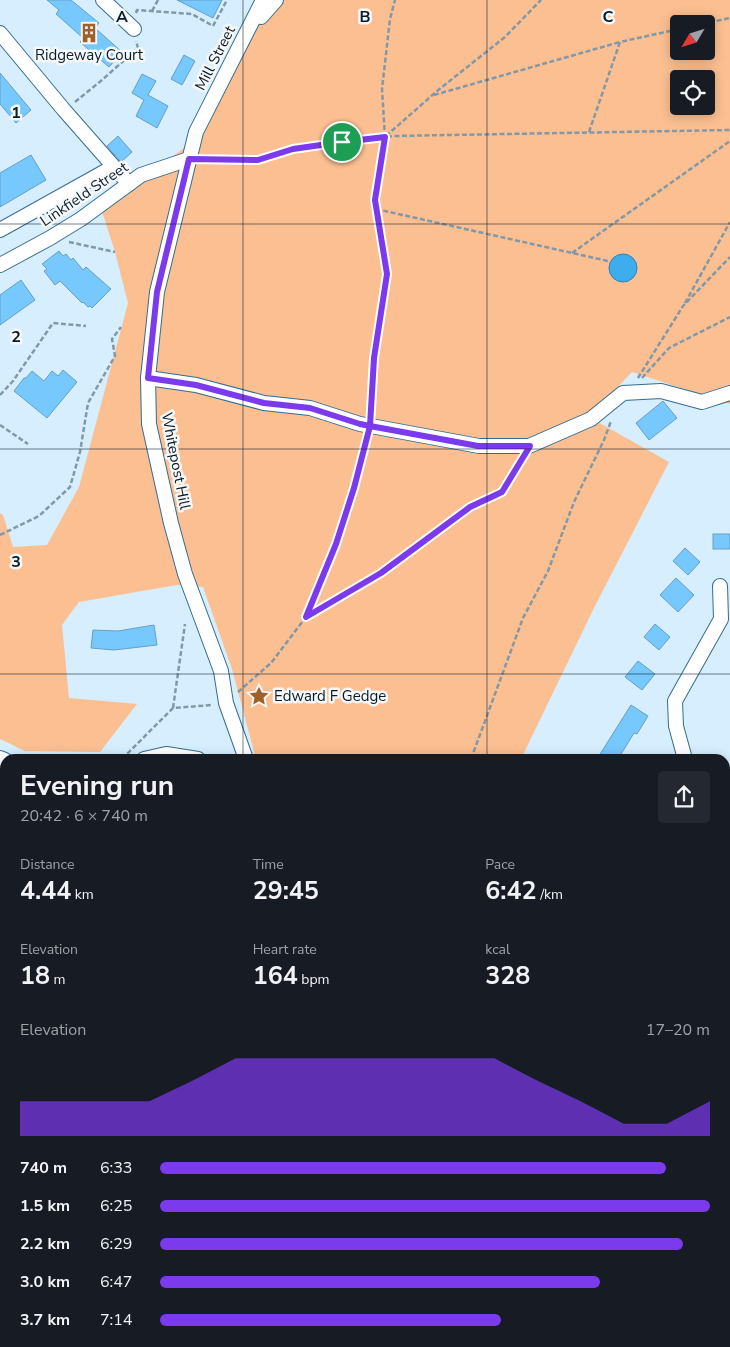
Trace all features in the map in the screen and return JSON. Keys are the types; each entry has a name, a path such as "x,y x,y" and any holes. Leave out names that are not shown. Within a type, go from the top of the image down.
{"street":[{"path":"103,0 134,29"},
{"name":"Mill Street","path":"196,132 264,0"},
{"path":"245,34 276,0"},
{"path":"0,33 129,184"},
{"name":"Whitepost Hill","path":"196,132 157,292 148,378 149,424 171,523 185,574 221,671 226,703 244,754"},
{"name":"Linkfield Street","path":"0,265 81,219 141,175 189,159"},
{"path":"0,230 114,167"},
{"path":"148,378 196,385 264,403 310,408 360,424 478,446 530,446 591,419 628,389 661,391 702,402 730,393"},
{"path":"684,754 676,726 675,701 721,619 720,586"}],"path":[{"path":"152,11 158,0"},
{"path":"64,110 138,48 134,29 137,10 192,14 213,26 227,0"},
{"path":"395,0 390,19 382,89 385,137 375,200 387,274 374,358 370,426 354,488 336,544 306,617 381,573 470,507 502,492 530,446"},
{"path":"385,137 432,95 505,37 541,0"},
{"path":"715,21 730,18"},
{"path":"432,95 620,42 670,31"},
{"path":"588,132 620,42"},
{"path":"189,159 258,160 293,149 385,137 730,130"},
{"path":"572,253 730,140"},
{"path":"376,209 608,261"},
{"path":"628,389 683,306 730,222"},
{"path":"50,238 115,252"},
{"path":"683,306 730,257"},
{"path":"628,389 640,380 669,348 730,317"},
{"path":"0,395 13,381 53,323 86,326"},
{"path":"0,535 39,516 70,487 80,452 88,403 115,356 112,339 121,327"},
{"path":"473,754 523,618 548,571 574,502 604,440 613,416"},
{"path":"0,425 28,444"},
{"path":"173,708 185,624"}],"shaded area":[{"path":"271,0 730,0 730,404 632,372 589,417 669,462 594,608 523,754 255,754 232,669 203,587 177,585 79,602 62,625 69,698 137,704 100,752 25,751 0,739 0,513 3,515 13,547 47,545 79,487 128,303 115,252 100,205 141,180 200,136"}],"water":[{"path":"623,254 633,258 637,268 633,278 623,282 613,278 609,268 613,258"}],"building":[{"name":"Ridgeway Court","path":"47,0 71,0 99,23 95,28 122,52 109,67 80,42 83,38 56,14 59,10"},
{"path":"177,0 222,0 213,18"},
{"path":"184,55 195,61 182,85 171,79"},
{"path":"0,73 31,110 16,123 0,104"},
{"path":"142,74 156,81 148,95 168,106 157,128 136,116 144,100 132,93"},
{"path":"118,136 132,152 121,162 107,146"},
{"path":"31,155 46,180 0,207 0,173"},
{"path":"59,251 63,256 66,254 71,260 73,258 83,270 86,267 111,289 92,308 82,303 60,281 55,285 44,271 47,269 42,264"},
{"path":"21,280 35,300 0,325 0,295"},
{"path":"63,370 77,382 47,418 14,391 32,371 44,381 52,371 58,376"},
{"path":"663,401 677,418 649,440 636,423"},
{"path":"713,534 730,534 730,549 713,549"},
{"path":"685,548 700,562 688,575 673,561"},
{"path":"676,578 694,595 678,612 660,595"},
{"path":"655,624 670,637 659,650 644,637"},
{"path":"154,625 157,645 114,650 91,648 93,630 118,631"},
{"path":"638,661 655,674 642,690 625,677"},
{"path":"631,705 648,716 637,734 634,733 621,754 600,754"}],"place":[{"name":"Ridgeway Court","path":"89,33"},
{"name":"Edward F Gedge","path":"259,696"}],"route":[{"path":"342,142 293,149 258,160 189,159 157,292 148,378 196,385 264,403 310,408 360,424 370,426 478,446 530,446 502,492 470,507 381,573 306,617 336,544 354,488 370,426 374,358 387,274 375,200 385,137 342,142"}]}
